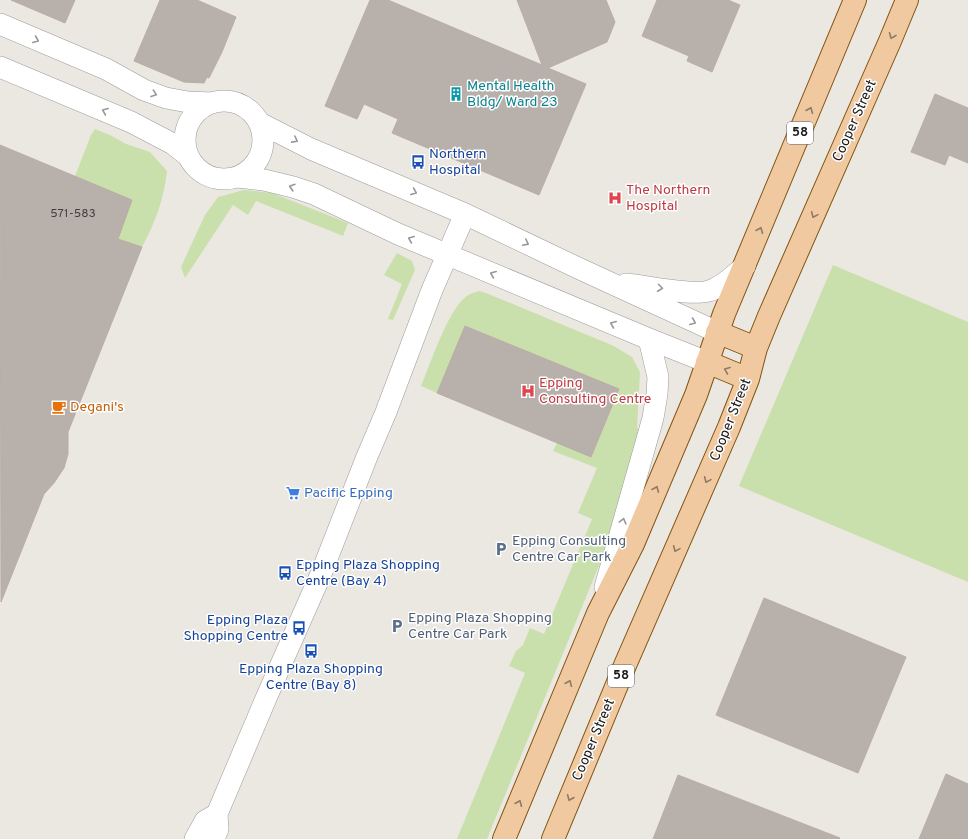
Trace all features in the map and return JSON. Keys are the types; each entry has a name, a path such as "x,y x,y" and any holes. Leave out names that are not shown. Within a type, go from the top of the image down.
{"main road":[{"name":"58","path":"504,839 598,613 633,544 696,396 717,332 856,0"},
{"name":"Cooper Street","path":"553,839 629,656 730,428 748,379 756,348 769,316 907,0"},
{"path":"717,332 756,348"},
{"path":"707,362 748,379"}],"street":[{"path":"0,24 106,69 144,90 166,98 188,102 212,103"},
{"path":"0,67 131,122 173,144 188,156 198,170 207,176 218,179 238,177 248,172 255,164 261,155 263,144 263,133 260,123 249,109 240,104 229,101 219,101 200,108 192,118 186,130 185,143 188,156"},
{"path":"260,123 311,149 465,214 607,282 717,332"},
{"path":"238,177 264,180 314,194 361,218 707,362"},
{"path":"214,839 218,829 216,814 321,574 447,254 465,214"},
{"path":"607,282 699,292 710,291 723,285 745,266"},
{"path":"598,613 653,418 658,376 649,339"},
{"path":"195,839 205,821 216,814"}],"green space":[{"path":"95,129 126,144 150,152 167,171 164,191 158,210 142,247 118,239 75,176 91,135"},
{"path":"244,190 272,193 348,223 343,236 256,201 248,215 233,205 185,278 181,267 205,215 218,197"},
{"path":"397,253 412,261 415,270 393,320 388,319 402,284 384,275"},
{"path":"833,265 968,322 968,582 739,486"},
{"path":"479,291 614,346 632,357 640,372 637,428 643,431 600,563 487,839 457,839 525,673 509,666 516,651 523,645 530,628 544,634 592,519 578,513 597,468 553,451 557,443 619,389 466,326 437,393 421,386 441,336 455,309 470,294"}],"building":[{"path":"11,0 75,0 65,23"},
{"path":"160,0 197,0 236,17 222,52 209,78 207,77 204,83 184,82 134,61"},
{"name":"Mental Health Bldg/ Ward 23","path":"370,0 388,0 542,65 517,0 606,0 615,22 607,42 548,68 586,84 539,195 392,133 398,119 364,104 357,119 325,106"},
{"path":"657,0 728,0 740,5 712,72 687,61 689,56 642,36"},
{"path":"935,94 968,108 968,163 949,155 945,165 911,152"},
{"path":"0,145 132,200 118,239 142,247 68,432 68,454 64,468 54,483 44,494 1,602"},
{"name":"Epping Consulting Centre","path":"465,326 619,389 591,457 437,393"},
{"path":"764,598 906,657 858,773 716,715"},
{"path":"946,774 968,784 968,839 919,839"},
{"path":"678,775 840,838 653,839"}],"place":[{"name":"Mental Health Bldg/ Ward 23","path":"456,94"},
{"name":"Northern Hospital","path":"418,162"},
{"name":"The Northern Hospital","path":"615,198"},
{"name":"Epping Consulting Centre","path":"528,391"},
{"name":"Degani's","path":"59,407"},
{"name":"Pacific Epping","path":"293,493"},
{"name":"Epping Consulting Centre Car Park","path":"501,549"},
{"name":"Epping Plaza Shopping Centre (Bay 4)","path":"285,573"},
{"name":"Epping Plaza Shopping Centre Car Park","path":"397,626"},
{"name":"Epping Plaza Shopping Centre","path":"299,628"},
{"name":"Epping Plaza Shopping Centre (Bay 8)","path":"311,651"}]}
